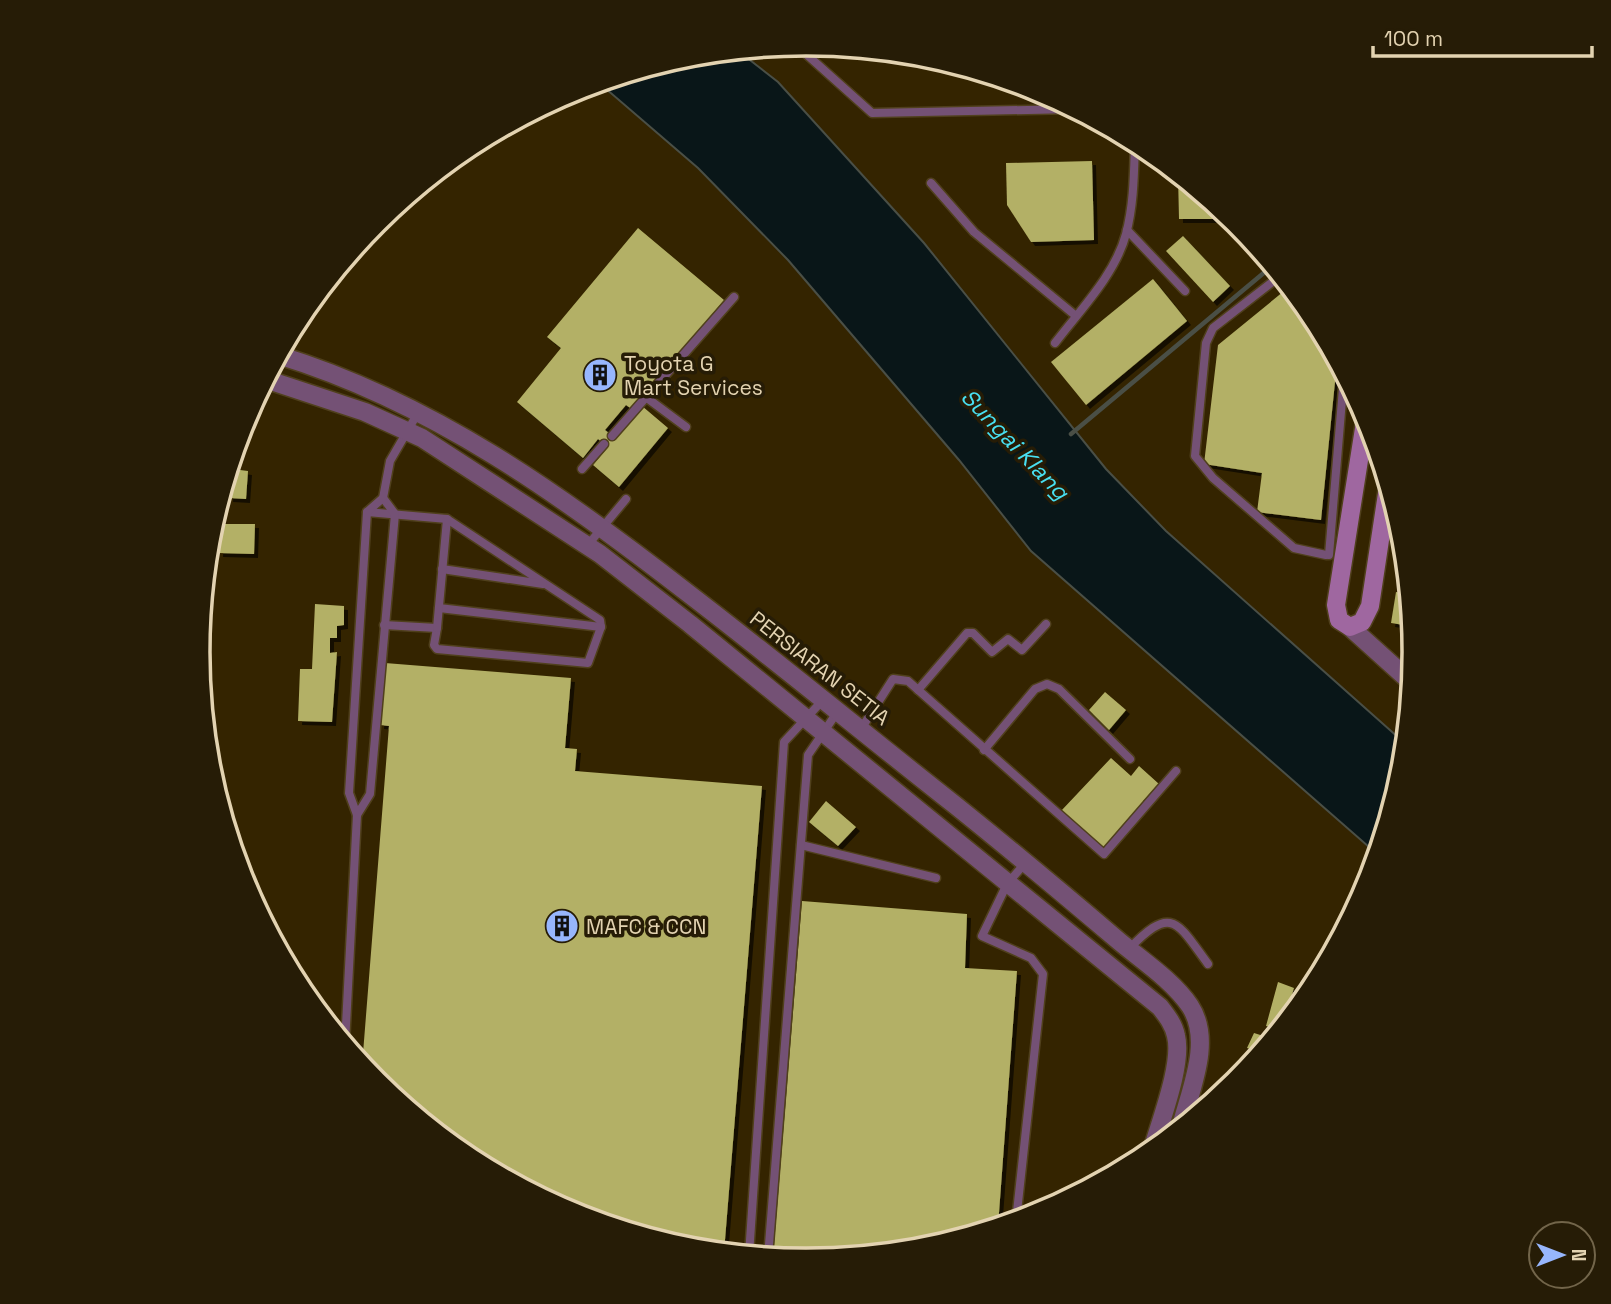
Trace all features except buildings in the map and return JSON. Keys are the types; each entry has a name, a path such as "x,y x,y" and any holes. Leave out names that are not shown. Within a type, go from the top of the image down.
{"main road":[{"path":"1361,437 1335,555 1339,620 1350,627 1362,622 1370,606 1385,513"}],"street":[{"name":"PERSIARAN SETIA","path":"287,358 307,363 419,411 507,463 602,528 823,699 1026,862 1129,949 1189,1005 1199,1028"},
{"path":"274,382 365,412 407,431 490,481 587,546 690,624 1160,1007 1175,1032 1177,1056 1156,1134"},
{"path":"1350,627 1401,673"},
{"path":"1175,1032 1199,1028 1199,1059 1185,1111"}],"lane":[{"path":"808,56 872,113 1054,110"},
{"path":"1055,343 1111,267 1127,230 1133,193 1135,154"},
{"path":"931,183 974,232 1076,316"},
{"path":"1127,230 1185,292"},
{"path":"1272,282 1213,328 1206,343 1195,456 1213,478 1289,545 1335,555 1343,395"},
{"path":"612,436 734,297"},
{"path":"647,398 686,427"},
{"path":"346,1031 357,815 349,793 368,512 383,498 390,461 419,411"},
{"path":"582,468 604,444"},
{"path":"357,815 370,794 395,514 383,498"},
{"path":"587,546 626,499"},
{"path":"368,512 447,519 600,620 601,627 588,663 437,649 434,645 447,519"},
{"path":"442,569 546,584"},
{"path":"439,608 601,627"},
{"path":"918,690 967,633 973,633 992,652 1008,639 1022,650 1046,624"},
{"path":"384,625 437,628"},
{"path":"861,729 893,680 908,681 1104,854 1176,771"},
{"path":"984,750 1035,689 1047,684 1059,689 1130,759"},
{"path":"750,1245 785,742 823,699"},
{"path":"769,1247 808,755 838,711"},
{"path":"801,845 936,878"},
{"path":"1017,1209 1042,974 1031,958 982,936 1007,884 1026,862"},
{"path":"1129,949 1150,927 1165,922 1178,925 1208,964"}],"water":[{"name":"Sungai Klang","path":"748,59 778,82 924,243 1106,469 1166,531 1395,735 1390,768 1369,847 1031,551 959,460 788,260 698,168 608,90 689,67"}],"waterway":[{"path":"1071,434 1265,272"}],"place":[{"name":"Toyota G Mart Services","path":"600,375"},
{"name":"MAFC & CCN","path":"562,926"}]}
